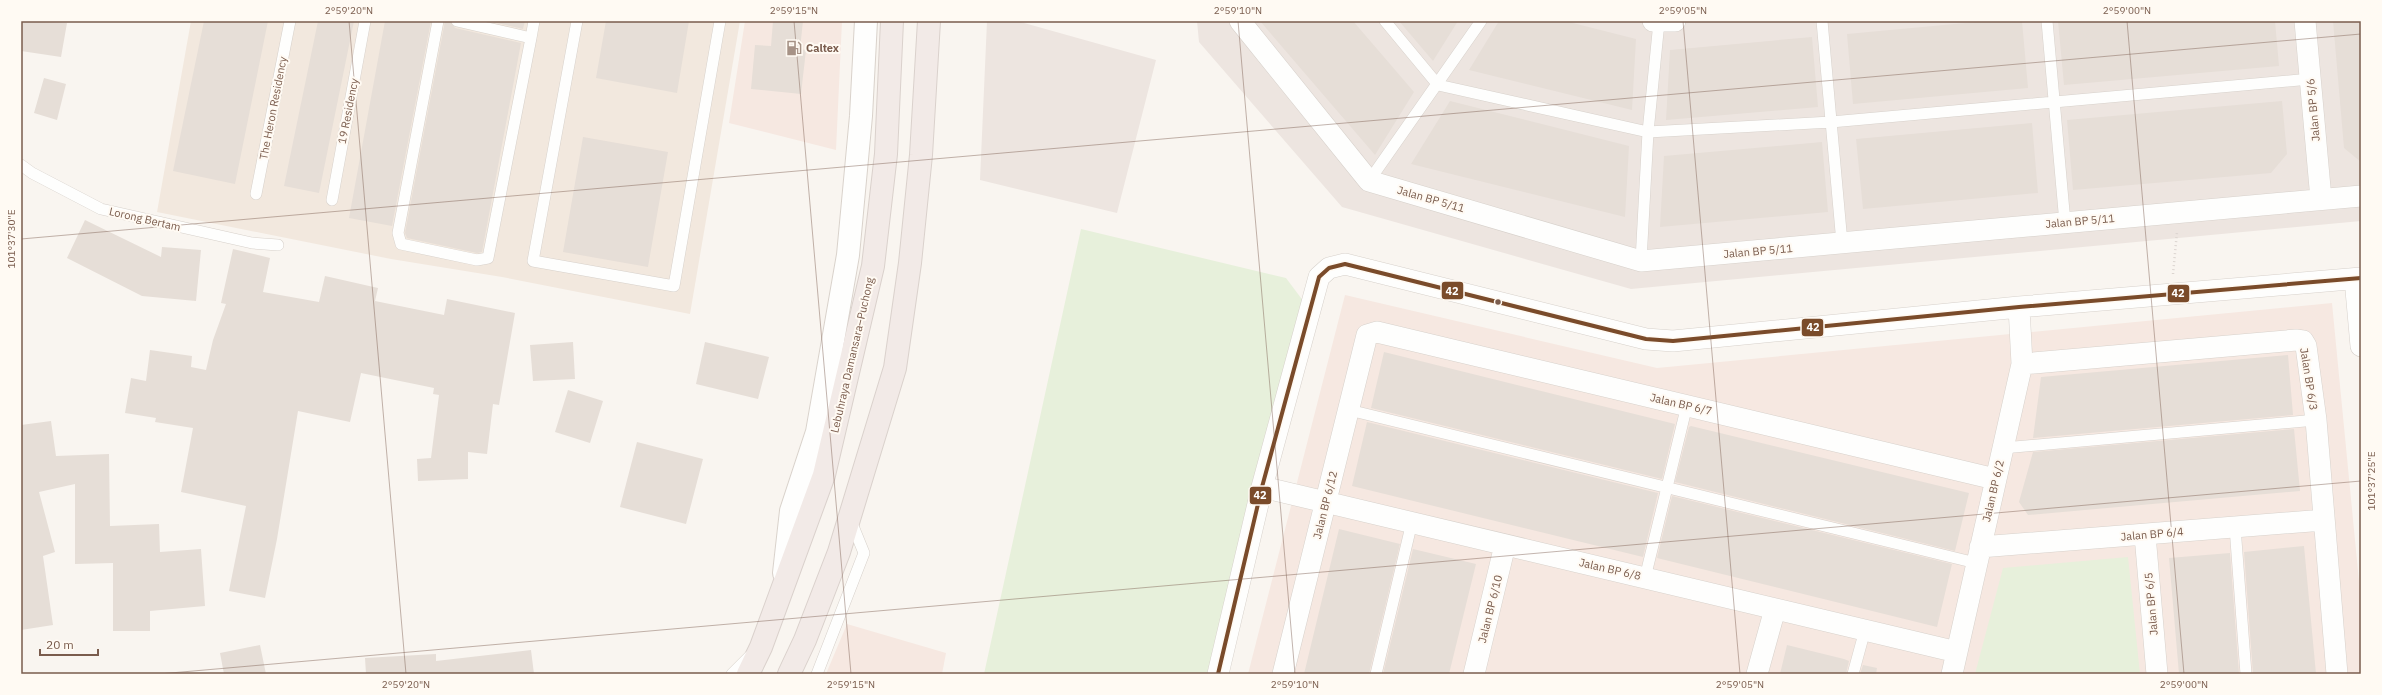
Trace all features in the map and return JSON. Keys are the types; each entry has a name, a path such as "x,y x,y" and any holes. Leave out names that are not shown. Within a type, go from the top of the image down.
{"highway":[{"name":"Lebuhraya Damansara–Puchong","path":"748,674 761,647 824,474 873,266 886,154 892,21"},
{"path":"789,674 811,625 839,552 895,368 910,263 921,155 929,21"}],"street":[{"path":"783,586 791,511 817,432 848,255 861,116 866,21"},
{"path":"1240,21 1369,181"},
{"name":"Jalan BP 5/6","path":"2305,21 2321,200"},
{"name":"Jalan BP 5/11","path":"1369,181 1641,261 2361,196"},
{"path":"1218,674 1262,487 1319,277 1329,268 1345,264 1646,339 1674,341 2019,307 2358,279 2361,346"},
{"name":"Jalan BP 6/2","path":"1952,674 2022,364 2019,307"},
{"name":"Jalan BP 6/7","path":"1367,335 1377,332 1995,479"},
{"name":"Jalan BP 6/12","path":"1283,674 1367,335"},
{"name":"Jalan BP 6/3","path":"2022,364 2296,340 2303,341 2306,346 2316,420 2337,674"},
{"name":"Jalan BP 6/8","path":"1262,487 1957,652"},
{"name":"Jalan BP 6/4","path":"1978,555 2145,535 2324,520"},
{"name":"Jalan BP 6/5","path":"2145,535 2157,674"},
{"name":"Jalan BP 6/10","path":"1474,674 1505,545"},
{"path":"1757,674 1775,609"}],"lane":[{"name":"The Heron Residency","path":"256,194 290,21"},
{"name":"19 Residency","path":"332,200 365,21"},
{"path":"438,21 398,233 401,244 478,260 488,258 534,21"},
{"path":"457,21 531,38"},
{"path":"577,21 533,261 674,286 720,21"},
{"path":"1385,21 1438,85 1648,132 1831,122 2310,79"},
{"path":"1369,181 1438,85 1481,21"},
{"path":"1822,21 1842,243"},
{"path":"2047,21 2065,223"},
{"path":"1641,261 1648,132 1662,22"},
{"name":"Lorong Bertam","path":"21,165 32,173 101,209 252,243 278,245"},
{"path":"1645,578 1687,406"},
{"path":"1349,410 1667,487 1978,555"},
{"path":"2003,448 2316,420"},
{"path":"817,674 864,553 850,519"},
{"path":"1376,674 1412,522"},
{"path":"2234,528 2246,674"},
{"path":"1853,674 1864,630"},
{"path":"732,674 761,647"}],"path":[{"path":"2171,295 2176,250 2177,213"}],"shaded area":[{"path":"191,21 740,21 690,314 502,277 391,259 157,212"},
{"path":"745,21 842,21 836,150 729,123"},
{"path":"987,21 1017,21 1156,60 1117,213 980,180"},
{"path":"1197,21 2361,21 2361,221 1631,289 1342,207 1199,42"},
{"path":"1345,295 1657,368 2332,303 2361,602 2361,674 1248,674"},
{"path":"847,624 946,653 942,674 826,674"}],"green space":[{"path":"1081,229 1286,278 1304,302 1210,674 984,674"},
{"path":"2128,557 2140,674 1975,674 2003,568"}],"building":[{"path":"21,21 67,23 61,57 21,51"},
{"path":"204,21 268,21 235,184 173,171"},
{"path":"318,21 354,21 319,193 284,186"},
{"path":"385,21 431,21 392,226 349,218"},
{"path":"445,21 450,21 455,28 521,43 482,252 477,253 407,238 405,233"},
{"path":"488,21 525,21 523,29"},
{"path":"606,21 689,21 677,93 596,78"},
{"path":"773,21 803,21 800,49 806,50 801,94 751,89 755,45 771,46"},
{"path":"1260,21 1353,21 1390,64 1414,92 1375,155"},
{"path":"1399,21 1458,21 1433,61"},
{"path":"1499,21 1565,21 1636,39 1632,110 1469,70"},
{"path":"1987,21 2022,21 2028,88 1853,104 1847,34"},
{"path":"2058,21 2275,21 2279,66 2064,85"},
{"path":"2333,21 2361,21 2361,162 2344,148"},
{"path":"1812,37 1818,107 1666,120 1670,50"},
{"path":"44,78 66,84 57,120 34,113"},
{"path":"1450,101 1629,146 1625,217 1411,164"},
{"path":"2282,101 2287,154 2271,173 2073,190 2067,120"},
{"path":"2032,123 2038,193 1863,209 1856,139"},
{"path":"583,137 668,152 648,267 563,252"},
{"path":"1822,142 1828,212 1660,227 1664,156"},
{"path":"85,220 161,257 162,247 201,250 196,301 142,296 67,258"},
{"path":"233,249 270,258 263,292 319,302 325,276 378,288 375,301 444,315 447,299 515,313 499,405 493,404 487,454 468,452 468,479 418,481 417,459 431,458 439,395 433,394 434,388 361,373 350,422 298,411 277,539 265,598 229,591 246,506 181,492 193,428 155,422 156,418 125,413 131,378 146,381 150,350 192,356 191,367 206,370 213,340 226,304 221,303"},
{"path":"573,342 575,379 533,381 530,345"},
{"path":"705,342 769,357 758,399 696,384"},
{"path":"1384,352 1675,424 1662,479 1371,408"},
{"path":"2288,355 2293,415 2033,438 2041,377"},
{"path":"568,390 603,401 590,443 555,432"},
{"path":"51,421 56,456 109,454 110,526 159,524 160,552 201,549 205,606 150,611 150,631 113,631 113,563 75,564 75,484 39,492 55,552 43,556 53,625 21,630 21,425"},
{"path":"1367,422 1658,493 1643,557 1352,486"},
{"path":"1691,426 1969,493 1955,551 1675,482 1689,427"},
{"path":"2294,429 2300,491 2028,515 2019,502 2033,452"},
{"path":"637,442 703,459 686,524 620,507"},
{"path":"1672,496 1952,564 1937,627 1657,558"},
{"path":"1339,529 1400,544 1369,674 1304,674"},
{"path":"2304,546 2316,674 2253,674 2244,552"},
{"path":"1413,549 1476,564 1449,674 1383,674"},
{"path":"2230,553 2239,674 2179,674 2169,558"},
{"path":"260,645 266,674 224,674 220,653"},
{"path":"1787,645 1849,661 1846,674 1780,674"},
{"path":"531,650 534,674 366,674 365,658 436,654 436,661"},
{"path":"1863,665 1877,668 1876,674 1860,674"}],"transit line":[{"name":"42","path":"1218,674 1262,487 1319,277 1329,268 1345,264 1646,339 1673,341 2019,307 2361,278"}],"place":[{"name":"Caltex","path":"794,48"}]}
